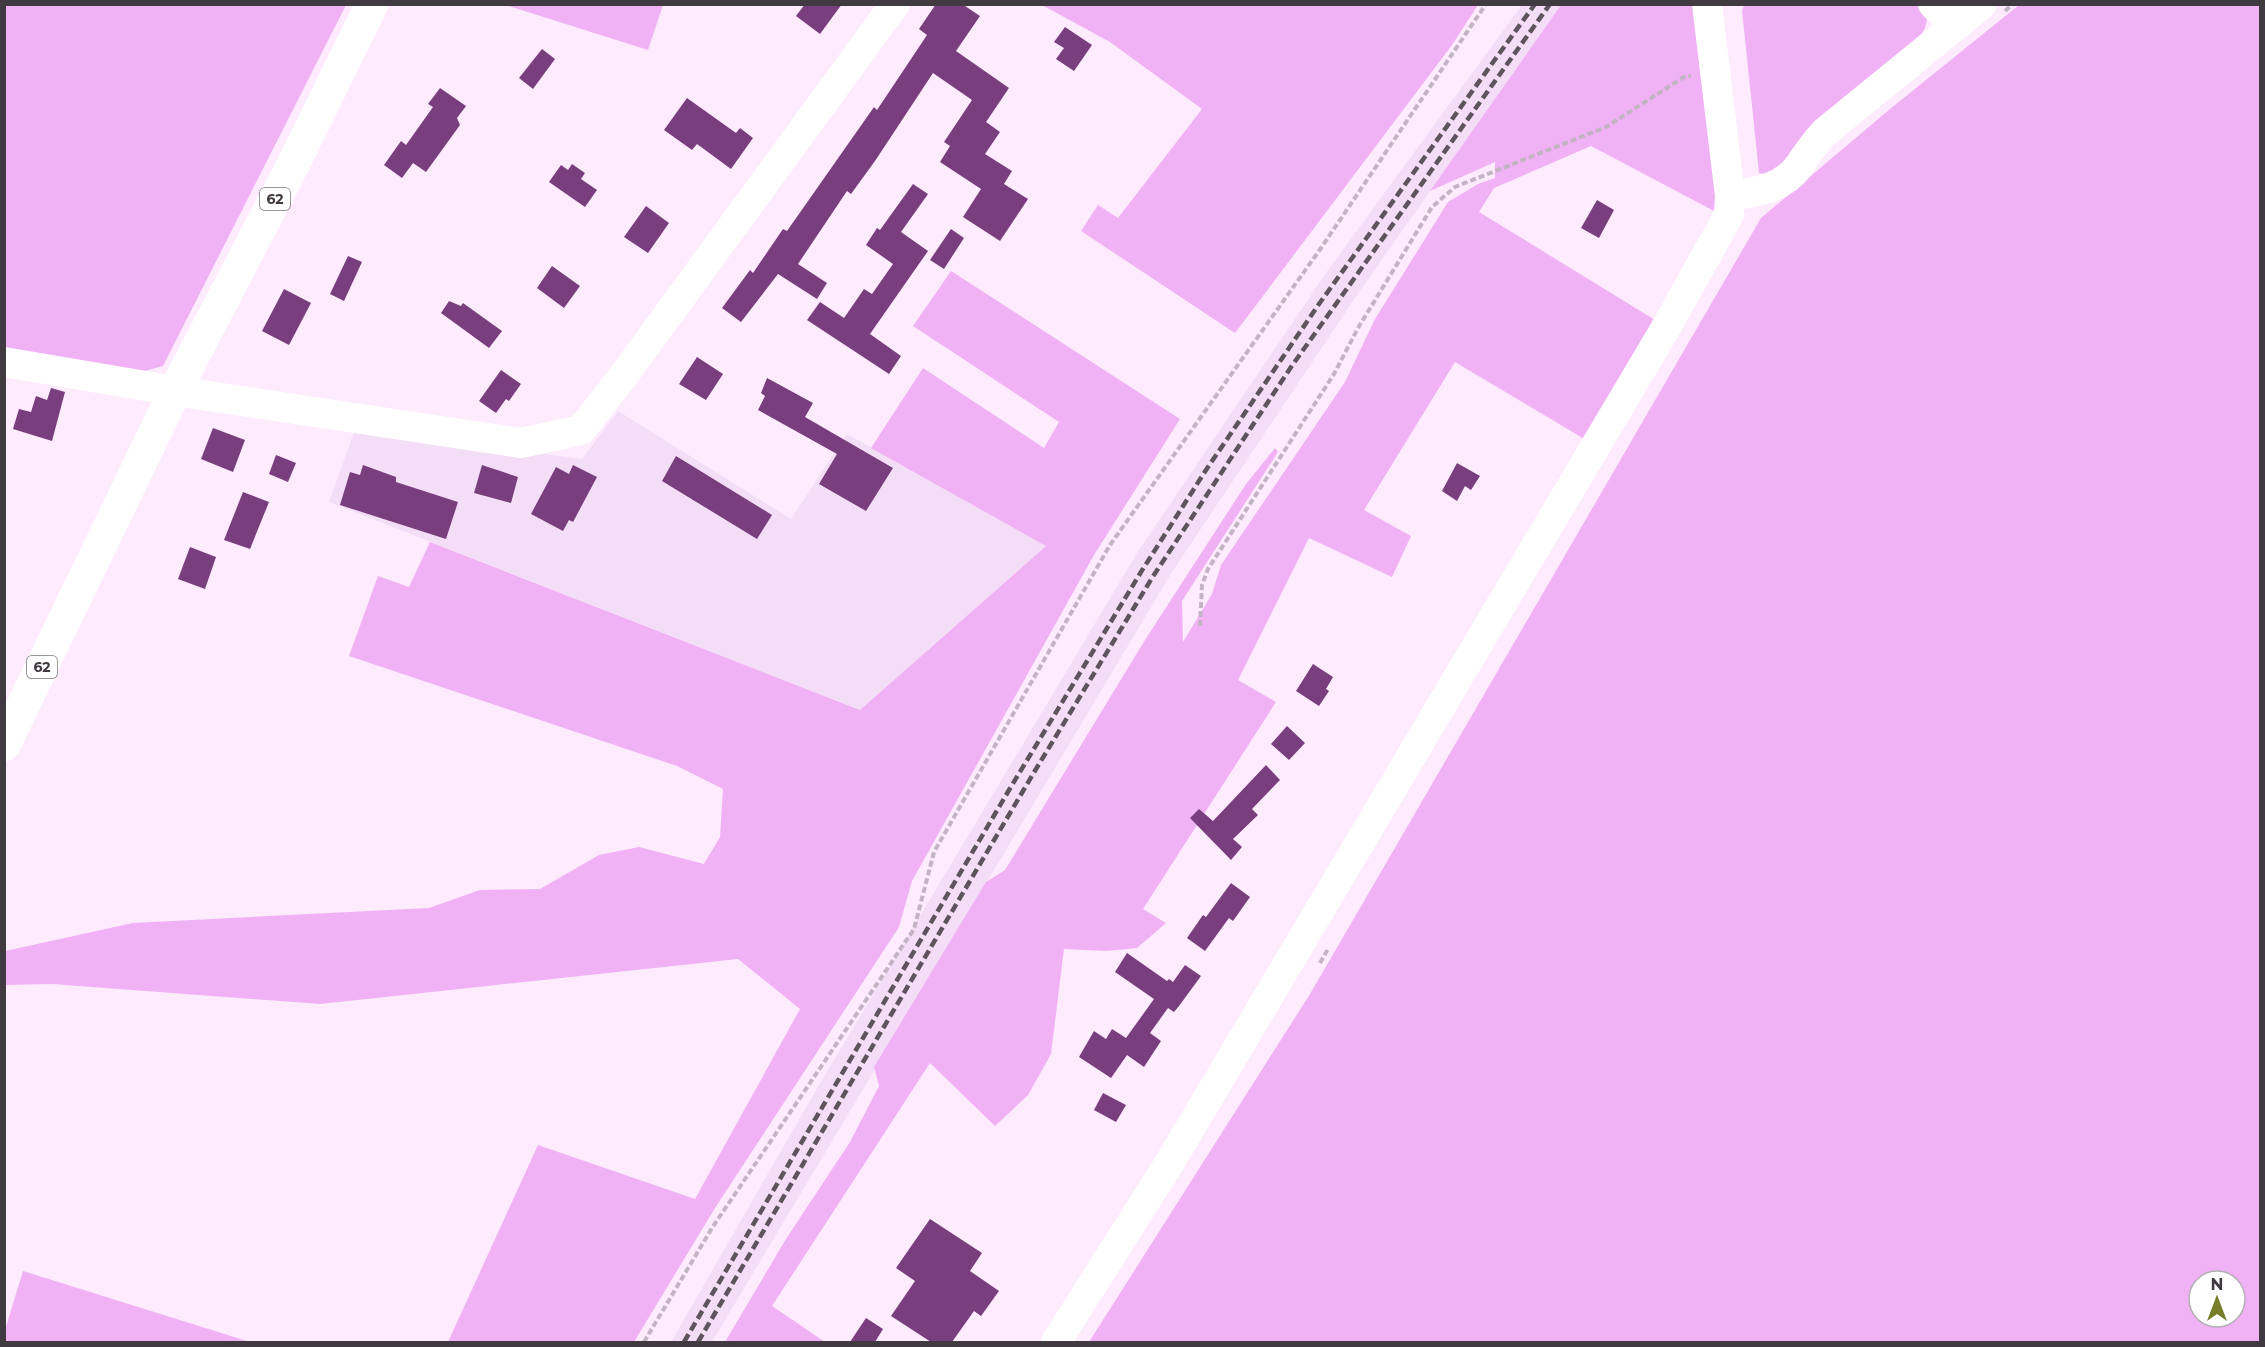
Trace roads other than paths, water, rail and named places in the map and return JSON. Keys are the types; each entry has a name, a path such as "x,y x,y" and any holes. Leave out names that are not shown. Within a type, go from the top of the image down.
{"main road":[{"name":"62","path":"4,745 175,390 295,161 372,4"}],"street":[{"path":"4,362 520,443 581,430 624,375 895,4"},
{"path":"1056,1342 1170,1162 1658,341 1729,214 1730,196 1707,4"},
{"path":"1933,4 1954,26"},
{"path":"1730,196 1766,190 1779,185 1797,169 1813,143 1825,132 1982,4"}],"railway":[{"path":"684,1342 1012,785 1141,572 1206,470 1319,304 1535,4"},
{"path":"698,1342 1036,769 1152,578 1291,367 1550,4"}]}
